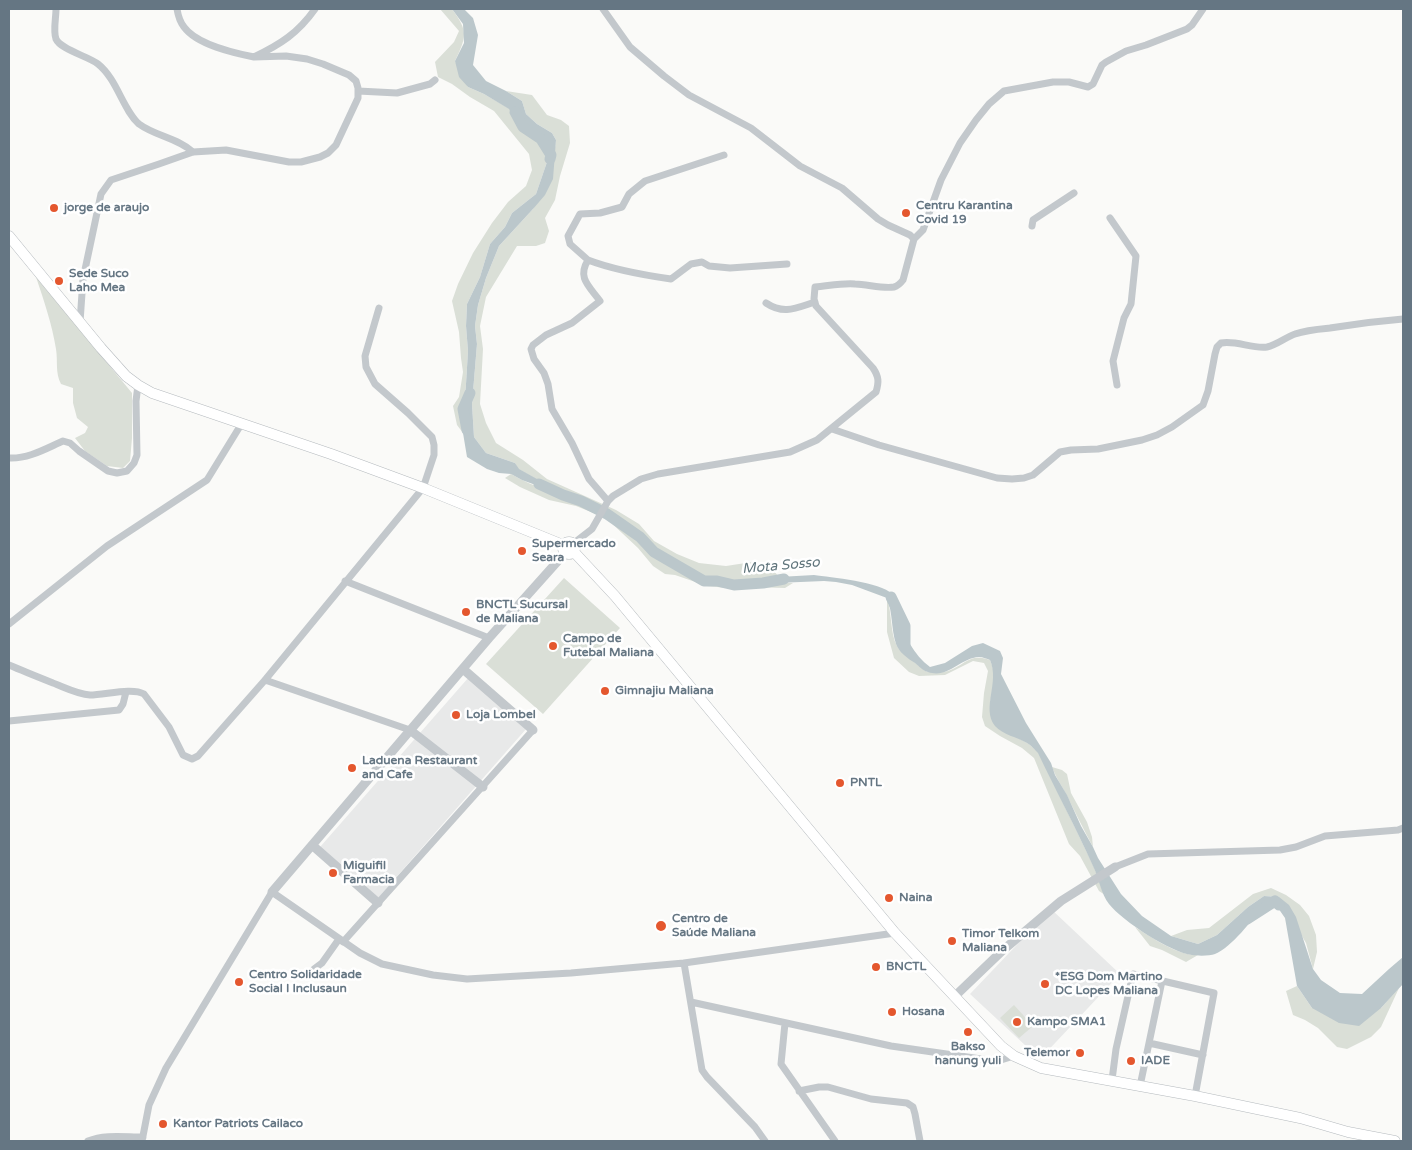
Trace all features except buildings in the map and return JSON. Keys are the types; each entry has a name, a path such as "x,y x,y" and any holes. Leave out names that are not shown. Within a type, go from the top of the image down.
{"main road":[{"path":"9,236 126,376 152,393 423,488 569,549 615,596 895,933 1001,1046 1014,1056 1041,1068 1195,1096 1300,1118 1348,1132 1395,1141"}],"street":[{"path":"56,9 56,39 62,46 99,64 110,78 132,117 139,124 186,145 193,152"},
{"path":"80,322 84,279 101,194 111,180 193,152 226,150 289,162 301,162 320,157 328,153 336,145 358,98 356,81 349,75 323,64 307,59 286,56 236,54 197,38 185,28 177,9"},
{"path":"254,56 294,34 315,9"},
{"path":"603,9 630,47 682,90 751,128 800,166 842,188 878,219 910,235 914,239"},
{"path":"88,1141 97,1137 113,1136 142,1139 149,1105 166,1068 272,892 488,638 569,549 592,529 608,501 618,492 642,479 658,474 790,452 817,440 876,392 879,383 873,368 816,306 814,299 815,287 856,284 896,287 900,284 903,280 914,239 923,230 941,180 960,143 989,104 1004,91 1053,82 1069,82 1088,87 1093,84 1102,65 1126,51 1187,29 1203,9"},
{"path":"358,91 397,93 430,84 435,80"},
{"path":"724,155 645,181 629,194 622,207 600,213 580,214 568,236 570,244 588,260 602,265 640,275 671,279 691,264 702,262 709,266 730,268 786,264"},
{"path":"1032,226 1033,220 1074,194"},
{"path":"1110,218 1136,256 1131,304 1124,318 1113,362 1117,385"},
{"path":"588,260 583,269 583,276 600,301 572,323 546,335 533,344 531,350 548,384 552,409 572,443 589,479 608,501"},
{"path":"766,303 776,309 783,310 815,302"},
{"path":"9,665 88,695 139,691 144,694 170,727 183,755 192,758 198,756 265,680 423,488 434,455 432,437 408,413 374,384 366,367 365,356 379,308"},
{"path":"832,429 879,445 997,478 1012,480 1024,478 1033,475 1060,452 1098,448 1142,440 1172,428 1203,404 1208,391 1214,354 1221,343 1267,347 1295,334 1314,330 1403,319"},
{"path":"9,458 29,456 63,441 70,443 108,471 117,473 127,471 134,463 136,455 138,385"},
{"path":"9,624 107,546 207,480 242,423"},
{"path":"346,581 488,638"},
{"path":"314,969 322,963 341,940 378,903 533,730 463,669"},
{"path":"265,680 410,730 483,787"},
{"path":"9,722 119,710 123,704 126,692"},
{"path":"954,997 1002,951 1054,907 1115,867 1148,854 1280,850 1296,847 1324,836 1403,828"},
{"path":"312,845 378,903"},
{"path":"272,892 360,953 382,964 433,975 467,979 684,963 895,933"},
{"path":"684,963 702,1070 707,1078 755,1127 765,1141"},
{"path":"1112,1080 1116,1049 1133,974 1214,993 1195,1096"},
{"path":"1140,1086 1162,981"},
{"path":"691,1002 891,1046 988,1060 1001,1060 1014,1056"},
{"path":"785,1023 781,1064 835,1141"},
{"path":"1149,1043 1202,1055"},
{"path":"799,1091 828,1087 871,1099 907,1103 913,1106 920,1141"}],"shaded area":[{"path":"440,9 452,9 461,23 464,39 455,61 468,87 510,109 517,122 534,131 544,140 547,162 536,194 512,213 505,227 490,244 480,277 467,304 468,351 463,433 457,425 453,406 459,397 463,372 459,332 452,301 473,253 508,202 526,186 532,170 529,154 494,111 438,77 435,62 454,42 459,31"},
{"path":"452,9 464,9 473,18 478,35 473,65 486,81 522,101 526,114 537,124 552,133 556,140 553,179 545,195 499,246 486,278 478,305 475,326 477,344 472,404 474,437 486,453 515,463 519,469 555,489 549,490 511,474 487,469 467,457 463,433 468,351 467,304 480,277 490,244 505,227 512,213 536,194 547,162 544,140 534,131 517,122 509,109 468,87 459,77 455,61 464,43 463,24"},
{"path":"506,91 532,95 547,115 561,120 569,126 570,143 555,200 545,218 549,231 545,243 536,246 517,246 486,297 480,326 483,349 480,404 486,423 496,443 523,460 547,479 616,510 639,524 654,541 677,554 699,563 726,566 752,562 773,570 779,577 762,579 777,583 793,583 785,588 749,587 737,589 707,586 675,575 665,574 653,566 638,548 606,518 576,506 549,500 505,478 511,474 538,487 554,489 518,469 515,463 486,453 474,437 472,404 477,344 475,326 478,305 486,278 499,246 533,209 554,156 556,140 552,133 537,124 526,114 522,101"},
{"path":"36,277 132,393 130,461 123,468 107,466 85,451 75,438 85,433 88,427 77,418 73,403 73,388 61,384 59,380 56,349 48,313"},
{"path":"814,575 867,583 892,594 896,601 906,637 914,651 930,667 945,663 972,646 983,643 1000,651 1003,658 1001,674 1026,723 1051,763 1055,775 1098,858 1121,894 1142,916 1171,936 1198,944 1217,935 1248,907 1264,896 1279,897 1289,905 1296,917 1313,969 1321,980 1340,993 1362,994 1403,957 1403,984 1381,1008 1359,1026 1339,1023 1312,1008 1297,986 1285,918 1276,905 1263,906 1228,946 1215,954 1204,956 1183,953 1172,949 1136,927 1115,911 1106,900 1095,871 1038,753 1023,741 1002,732 991,719 990,703 993,669 990,660 980,657 972,658 942,673 923,670 897,647 887,598 852,585 836,582 777,583 760,580"},
{"name":"Campo de Futebal Maliana","path":"564,578 620,628 543,714 486,664"},
{"path":"887,598 893,635 897,646 927,672 948,671 977,658 990,660 994,676 990,703 1020,739 1039,753 1093,865 1105,895 1099,891 1080,856 1069,844 1034,758 1022,748 985,726 982,717 988,671 984,663 973,661 945,675 919,676 909,672 894,658 887,632"},
{"path":"469,677 527,728 378,898 320,847"},
{"path":"1052,767 1062,770 1067,774 1071,793 1087,822 1093,847 1055,775"},
{"path":"1271,888 1286,895 1300,905 1309,916 1316,935 1317,952 1313,969 1306,943 1279,897 1264,896 1248,907 1217,935 1198,944 1171,936 1187,930 1209,928 1253,894"},
{"name":"*ESG Dom Martino DC Lopes Maliana","path":"1051,909 1120,974 1040,1059 970,994"},
{"path":"1135,927 1173,949 1198,955 1186,962 1150,946"},
{"path":"1297,986 1312,1008 1381,1008 1399,988 1381,1027 1371,1037 1347,1049 1337,1047 1318,1028 1293,1015 1286,991"},
{"name":"Kampo SMA1","path":"1014,1005 1033,1026 1019,1038 1000,1018"}],"waterway":[{"name":"Mota Sosso","path":"515,112 523,127 541,139 551,155 550,159"},
{"name":"Mota Sosso","path":"467,430 463,409 470,393"},
{"name":"Mota Sosso","path":"539,484 607,514 640,537 654,552 704,581 717,581 734,585 784,579"},
{"name":"Mota Sosso","path":"891,597 905,626 905,648"},
{"name":"Mota Sosso","path":"1247,919 1275,901 1279,905"}],"place":[{"name":"jorge de araujo","path":"54,208"},
{"name":"Centru Karantina Covid 19","path":"906,213"},
{"name":"Sede Suco Laho Mea","path":"59,281"},
{"name":"Supermercado Seara","path":"522,551"},
{"name":"BNCTL Sucursal de Maliana","path":"466,612"},
{"name":"Campo de Futebal Maliana","path":"553,646"},
{"name":"Gimnajiu Maliana","path":"605,691"},
{"name":"Loja Lombel","path":"456,715"},
{"name":"Laduena Restaurant and Cafe","path":"352,768"},
{"name":"PNTL","path":"840,783"},
{"name":"Miguifil Farmacia","path":"333,873"},
{"name":"Naina","path":"889,898"},
{"name":"Centro de Saúde Maliana","path":"661,926"},
{"name":"Timor Telkom Maliana","path":"952,941"},
{"name":"BNCTL","path":"876,967"},
{"name":"Centro Solidaridade Social I Inclusaun","path":"239,982"},
{"name":"*ESG Dom Martino DC Lopes Maliana","path":"1045,984"},
{"name":"Hosana","path":"892,1012"},
{"name":"Kampo SMA1","path":"1017,1022"},
{"name":"Bakso hanung yuli","path":"968,1032"},
{"name":"Telemor","path":"1080,1053"},
{"name":"IADE","path":"1131,1061"},
{"name":"Kantor Patriots Cailaco","path":"163,1124"}]}
